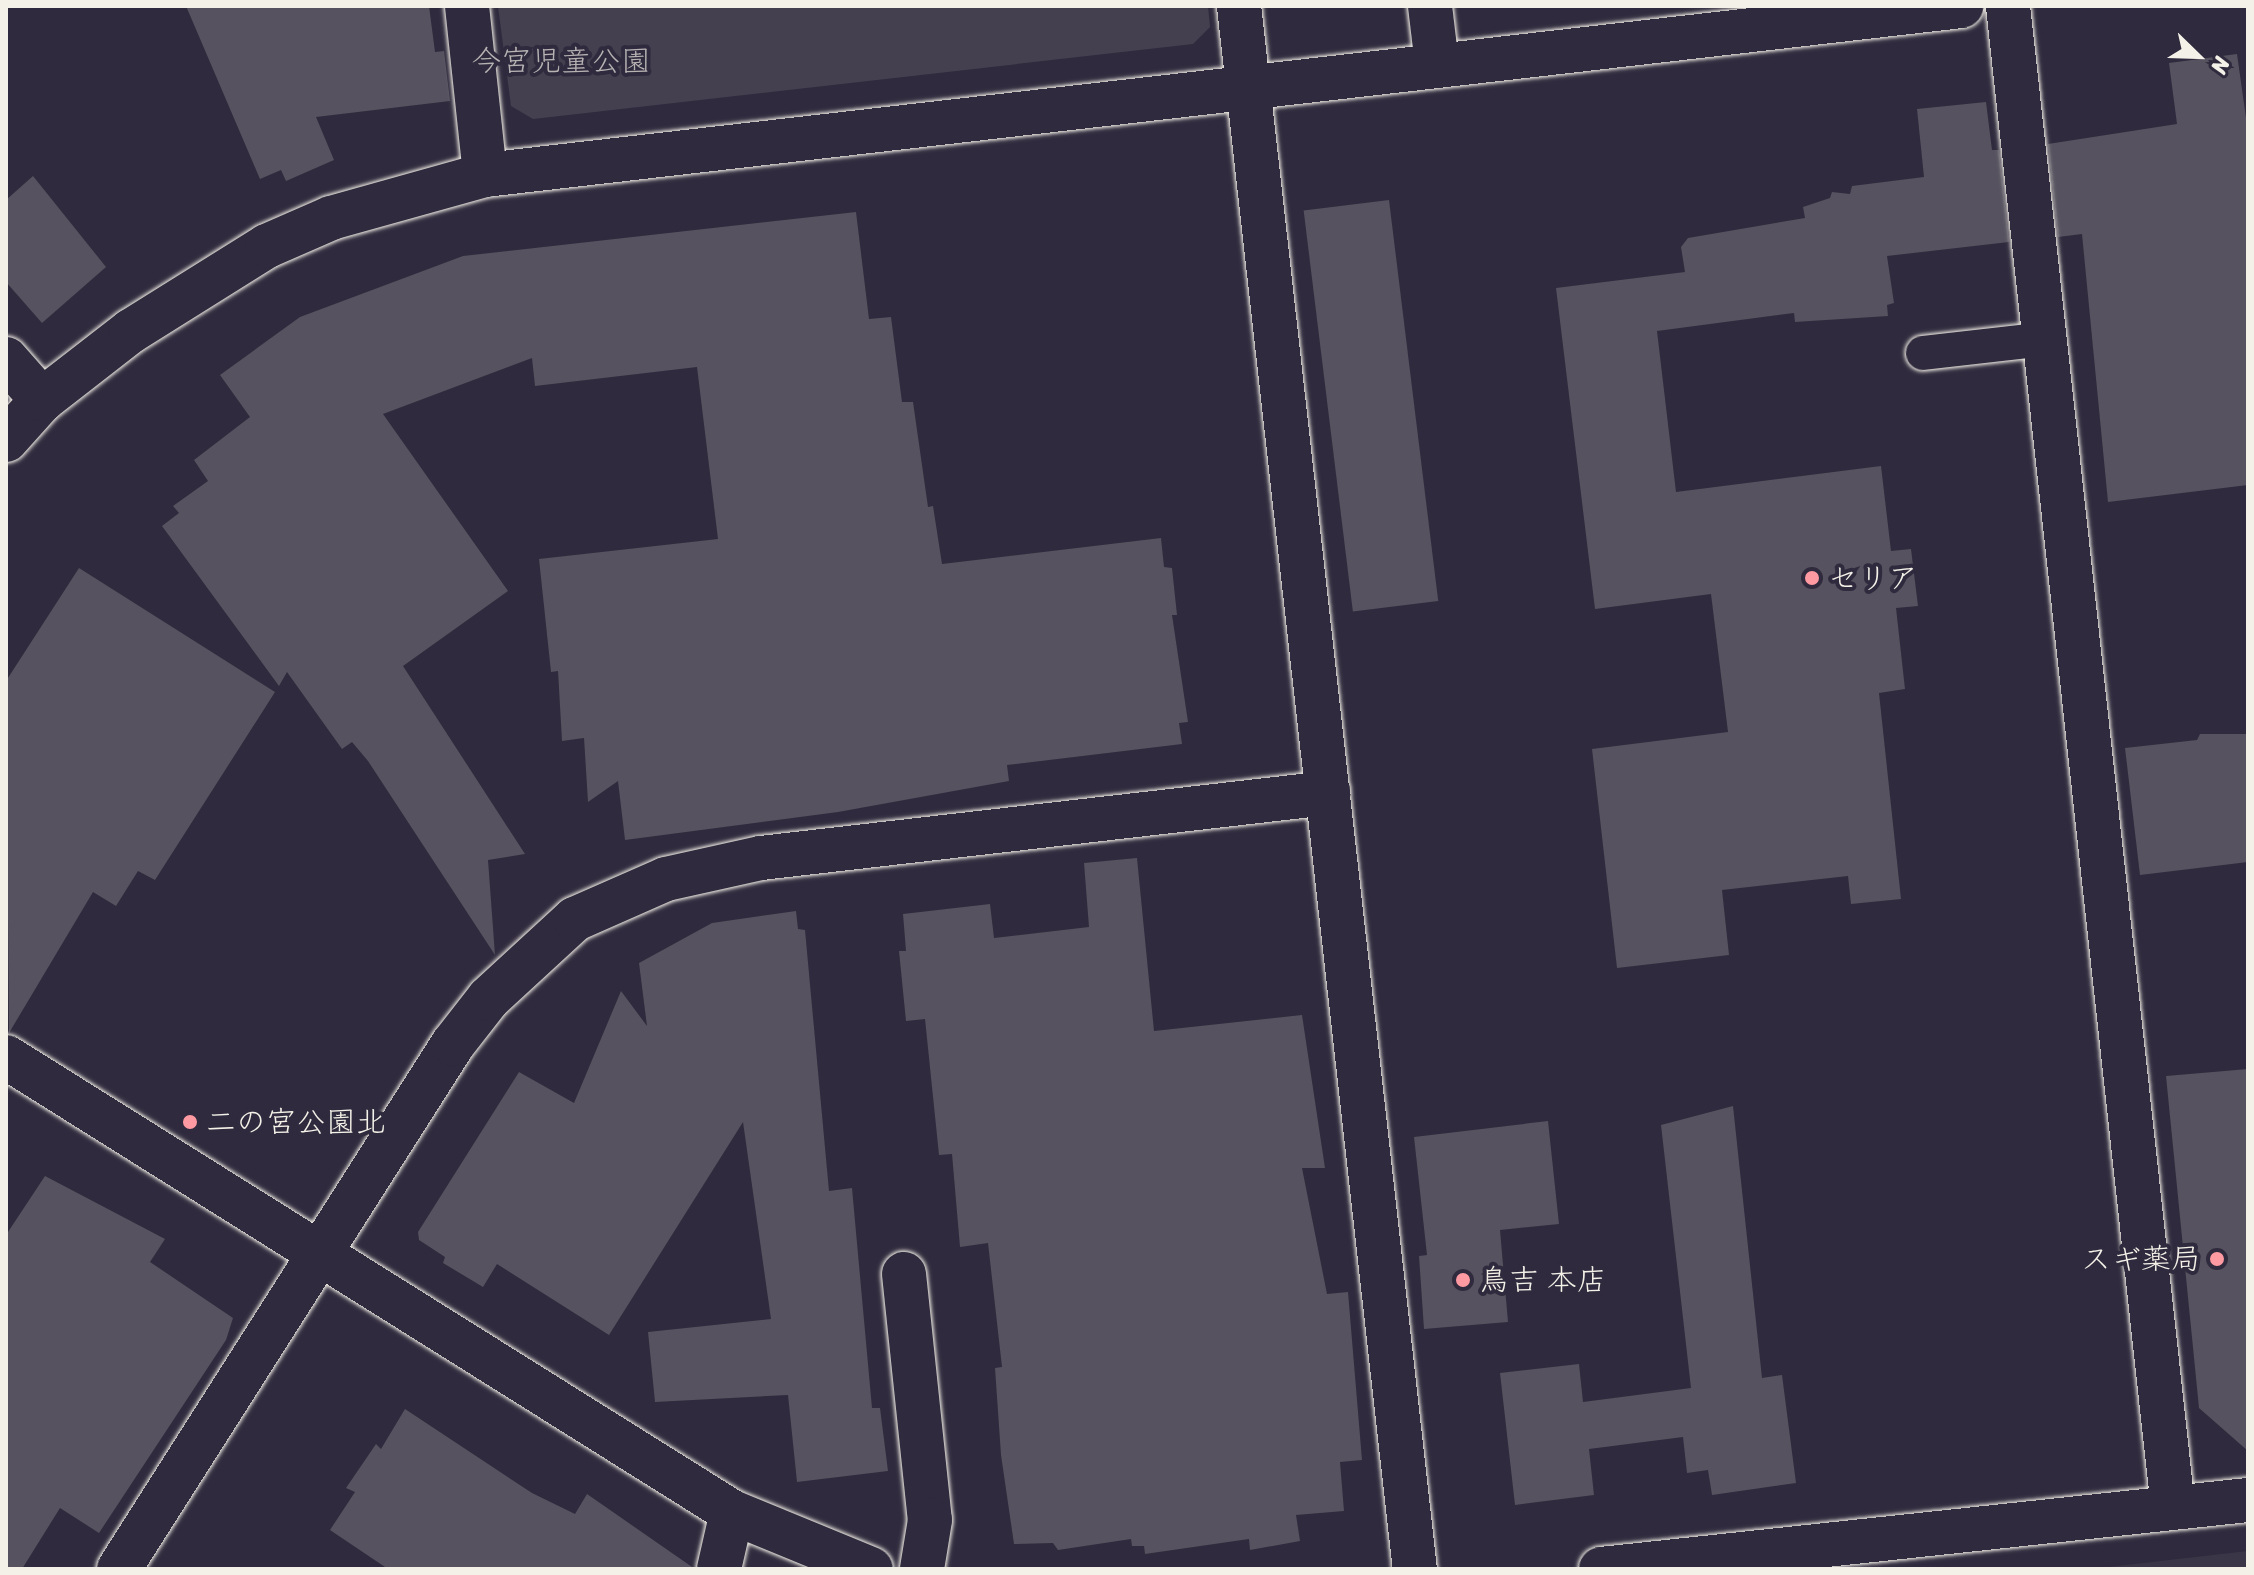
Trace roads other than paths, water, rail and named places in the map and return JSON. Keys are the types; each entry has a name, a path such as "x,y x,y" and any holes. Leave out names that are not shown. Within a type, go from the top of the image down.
{"street":[{"path":"467,6 485,175"},
{"path":"1239,6 1415,1569"},
{"path":"1430,6 1437,65"},
{"path":"6,440 42,400 131,331 267,246 331,218 485,175 1961,6"},
{"path":"2008,6 2173,1508"},
{"path":"6,359 42,400"},
{"path":"119,1569 318,1255 489,998 575,919 619,896 666,879 761,858 1328,793"},
{"path":"6,1057 732,1512 871,1569"},
{"path":"904,1274 930,1520 922,1569"},
{"path":"1601,1569 2248,1500"},
{"path":"719,1569 732,1512"}],"lane":[{"path":"1923,353 2045,339"}],"place":[{"name":"セリア","path":"1812,578"},
{"name":"二の宮公園北","path":"190,1122"},
{"name":"スギ薬局","path":"2217,1259"},
{"name":"鳥吉 本店","path":"1463,1280"}],"park label":[{"name":"今宮児童公園","path":"561,61"}]}
